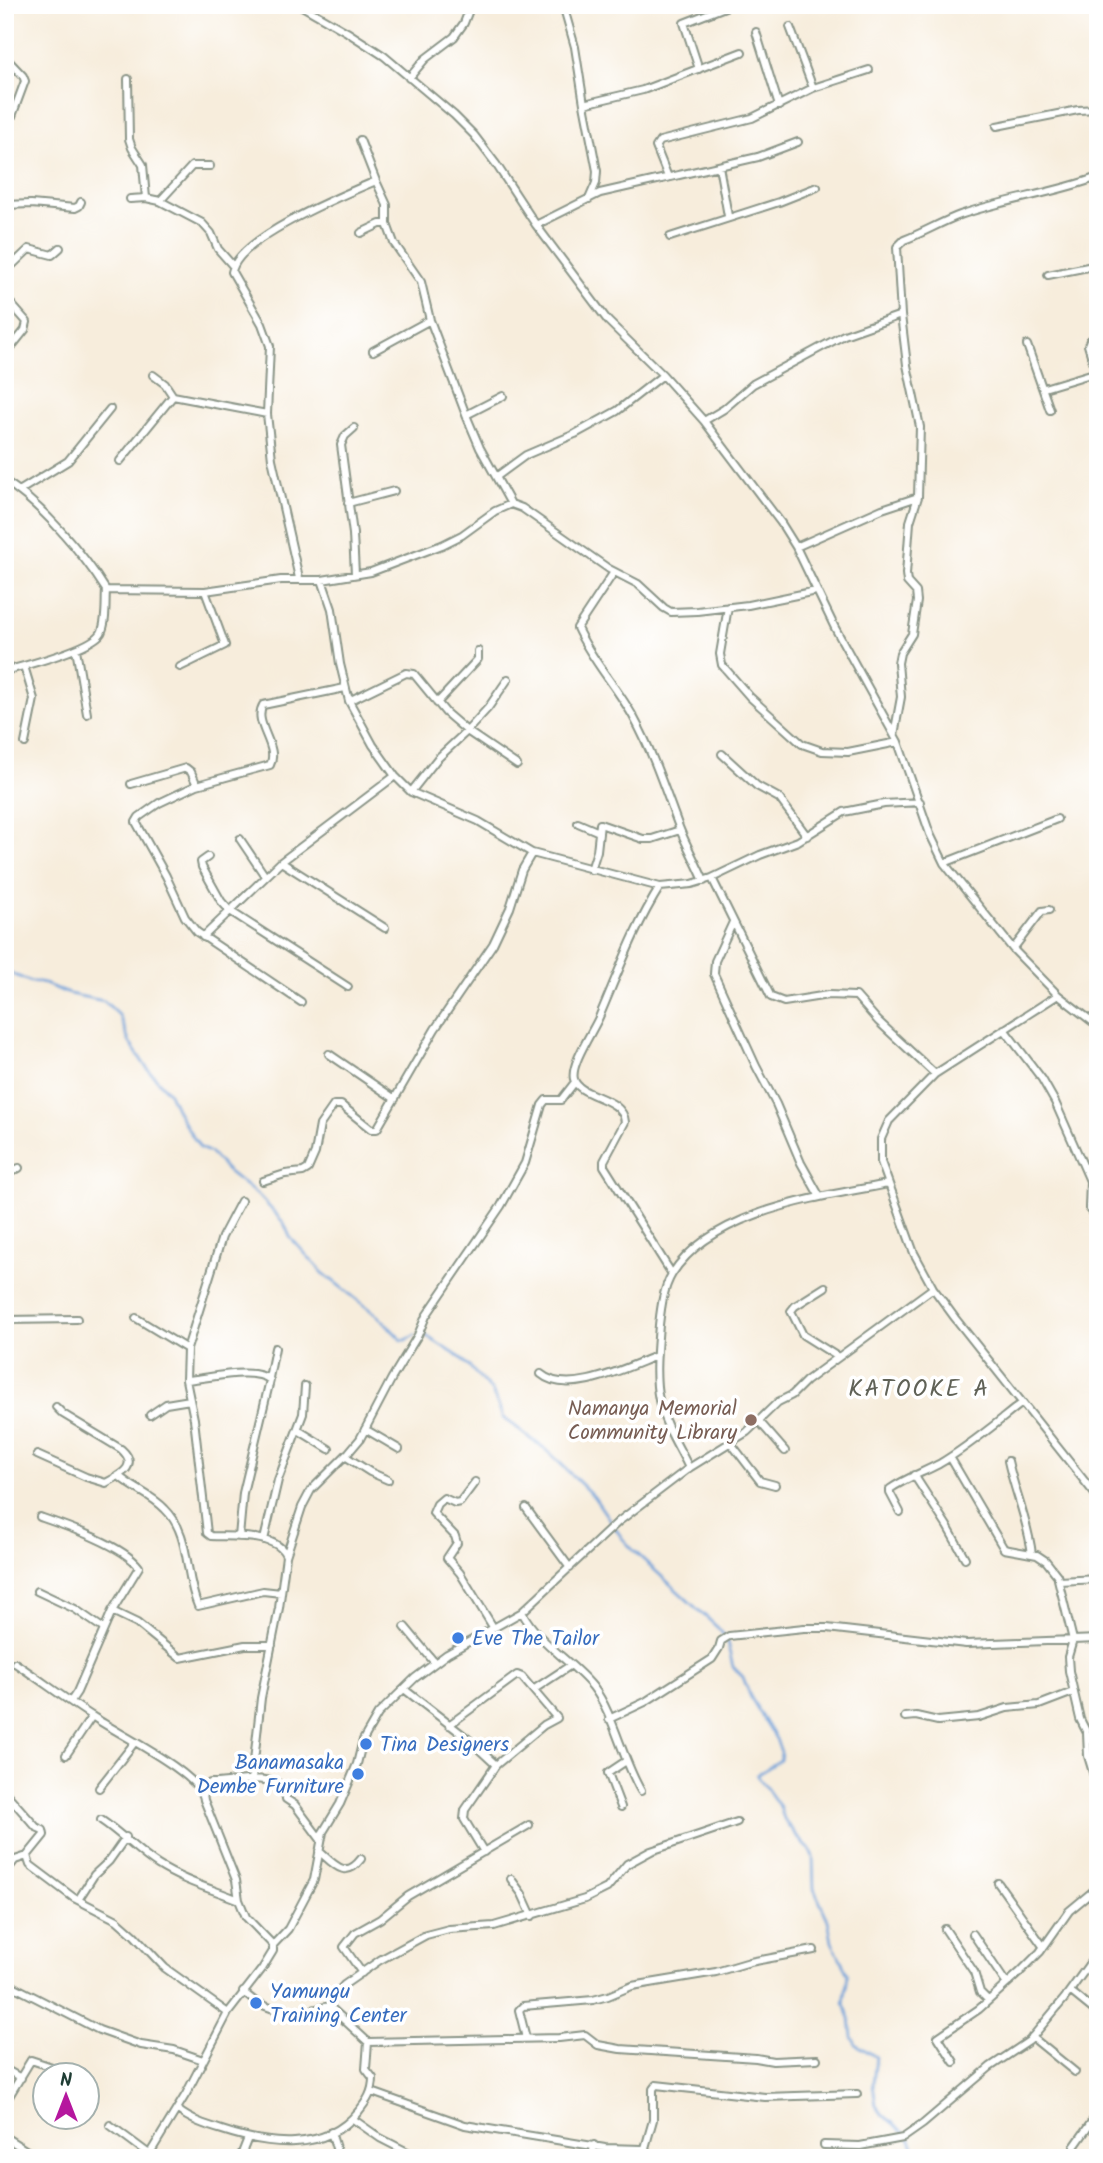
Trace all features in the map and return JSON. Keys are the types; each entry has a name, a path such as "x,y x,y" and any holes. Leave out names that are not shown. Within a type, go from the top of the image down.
{"street":[{"path":"300,5 384,56 474,135 536,225 608,321 663,374 704,421 796,547 816,591 896,739 930,834 944,863 1013,949 1058,995 1098,1026"},
{"path":"409,78 425,59 454,37 464,23 471,5"},
{"path":"563,5 575,47 597,171 596,183 589,199"},
{"path":"699,69 684,23 730,5"},
{"path":"790,27 813,88"},
{"path":"755,32 779,106"},
{"path":"584,104 643,90 741,52"},
{"path":"5,57 25,81 5,135"},
{"path":"668,177 656,147 660,141 752,118 813,88 869,70"},
{"path":"128,79 129,139 143,165 146,198"},
{"path":"998,126 1098,108"},
{"path":"360,140 387,205 387,224 394,243 421,282 430,320 466,415 511,504 522,508 614,572 638,584 671,612 729,607 816,591"},
{"path":"536,225 600,193 758,157 798,142"},
{"path":"160,201 192,166 210,166"},
{"path":"719,166 729,216"},
{"path":"896,739 901,697 898,663 915,623 917,596 907,582 906,574 910,522 918,497 920,426 907,365 897,251 900,243 961,215 1009,201 1063,190 1098,177"},
{"path":"233,266 262,237 308,212 376,181"},
{"path":"670,237 817,187"},
{"path":"130,199 160,201 202,223 211,233 218,249 233,266 234,279 262,324 270,346 267,414 272,459 299,579"},
{"path":"5,205 31,204 75,208 81,202"},
{"path":"361,233 380,224 387,224"},
{"path":"5,272 26,251 52,255 60,248"},
{"path":"1048,275 1098,265"},
{"path":"5,296 27,322 25,330 5,355"},
{"path":"704,421 724,409 753,384 844,335 901,315"},
{"path":"373,351 430,320"},
{"path":"1044,388 1093,374 1095,368 1088,345 1090,340 1098,337"},
{"path":"1027,345 1050,410"},
{"path":"496,477 526,455 575,435 617,411 663,374"},
{"path":"153,375 165,384 173,396"},
{"path":"173,396 267,414"},
{"path":"120,461 173,396"},
{"path":"466,415 503,396"},
{"path":"19,491 68,461 110,409"},
{"path":"354,428 341,444 353,534 355,575"},
{"path":"5,481 19,491 65,537 106,590 102,631 93,640 76,649 5,671"},
{"path":"348,503 394,491"},
{"path":"796,547 883,509 918,497"},
{"path":"106,590 205,592 299,579 322,580 355,575 386,568 442,545 495,511 511,504"},
{"path":"614,572 577,628 649,748 680,830 704,881"},
{"path":"322,580 332,609 349,701 373,745 395,776 411,792 478,821 532,853 660,887 675,887 712,878 807,836 844,812 884,804 920,802"},
{"path":"180,667 225,645 205,592"},
{"path":"729,607 720,654 722,664 750,697 802,744 822,751 848,752 896,739"},
{"path":"76,649 87,714"},
{"path":"437,703 478,659 478,651"},
{"path":"24,666 34,699 25,743"},
{"path":"349,701 410,673 417,676 437,703 467,732 517,765"},
{"path":"411,792 437,759 467,732 488,708 508,679"},
{"path":"301,1002 204,937 185,917 136,822 159,803 197,785 266,767 272,762 260,713 263,705 345,688"},
{"path":"722,754 757,786 779,798 807,836"},
{"path":"131,784 186,768 197,785"},
{"path":"204,937 281,862 395,776"},
{"path":"944,863 1057,819"},
{"path":"578,823 599,832"},
{"path":"591,870 597,851 599,826 602,824 634,837 652,839 680,830"},
{"path":"240,839 265,876"},
{"path":"263,1181 308,1169 315,1153 320,1125 334,1105 341,1105 374,1130 435,1029 499,934 519,877 532,853"},
{"path":"208,857 201,862 201,867 230,911 348,987"},
{"path":"281,862 385,928"},
{"path":"712,878 771,997 784,1002 828,995 856,996 878,1021 935,1074"},
{"path":"252,1779 261,1698 286,1556 302,1507 311,1490 345,1456 365,1429 435,1303 501,1206 524,1163 542,1105 546,1100 561,1100 575,1082 575,1066 600,1015 635,930 660,887"},
{"path":"1013,949 1042,911 1049,910"},
{"path":"733,922 715,961 714,974 801,1163 820,1197"},
{"path":"1058,995 935,1074 889,1121 881,1139 881,1162 914,1253 933,1287 1098,1498"},
{"path":"1004,1029 1042,1079 1055,1102 1090,1181 1089,1208 1098,1218"},
{"path":"329,1054 395,1099"},
{"path":"575,1082 623,1113 625,1122 604,1161 604,1166 672,1274"},
{"path":"5,1175 19,1168"},
{"path":"689,1468 659,1400 656,1356 662,1302 672,1274 692,1253 730,1226 786,1205 888,1184"},
{"path":"242,1201 222,1237 187,1349 186,1380 194,1419 207,1533 211,1536 239,1537 278,1544 286,1556"},
{"path":"825,1287 794,1306 791,1311 803,1335 838,1357"},
{"path":"110,2126 149,2156 178,2110 228,2012 274,1951 274,1945 288,1929 314,1880 323,1832 344,1796 363,1740 378,1714 435,1663 522,1612 618,1522 689,1468 747,1432 778,1402 792,1395 806,1381 933,1287"},
{"path":"136,1318 187,1349"},
{"path":"5,1320 77,1319"},
{"path":"239,1537 240,1506 260,1430 275,1348"},
{"path":"541,1374 548,1380 559,1382 596,1379 656,1356"},
{"path":"186,1380 225,1374 260,1375 269,1378"},
{"path":"264,1540 278,1480 303,1414 305,1386"},
{"path":"150,1415 166,1404 190,1400"},
{"path":"900,1512 889,1491 904,1479 950,1457 1022,1403"},
{"path":"37,1455 107,1483 120,1477 129,1462 121,1449 56,1407"},
{"path":"758,1420 785,1451"},
{"path":"365,1429 398,1449"},
{"path":"298,1430 330,1449"},
{"path":"730,1442 760,1480 775,1485"},
{"path":"345,1456 388,1480"},
{"path":"950,1457 1004,1549 1031,1554 1046,1561 1056,1574 1073,1640 1068,1664 1073,1692 1080,1719 1087,1733 1088,1756 1098,1789"},
{"path":"1008,1461 1013,1486 1028,1527 1031,1554"},
{"path":"914,1475 965,1558"},
{"path":"120,1477 165,1508 177,1524 183,1538 198,1606 263,1591 281,1593"},
{"path":"475,1482 460,1502 455,1503 444,1498 433,1513 455,1536 457,1543 447,1558 460,1573 493,1627"},
{"path":"526,1508 570,1568"},
{"path":"40,1517 80,1531 130,1558 138,1566 112,1611 71,1701"},
{"path":"1059,1581 1098,1579"},
{"path":"37,1591 75,1609 104,1629"},
{"path":"112,1611 137,1623 180,1658 244,1645 272,1645"},
{"path":"522,1612 530,1625 578,1669 605,1706 626,1761 641,1791"},
{"path":"405,1627 435,1663"},
{"path":"609,1719 645,1702 712,1659 721,1641 729,1636 827,1629 966,1644 1098,1639"},
{"path":"15,1663 92,1716 165,1760 197,1785 204,1794"},
{"path":"533,1690 571,1665"},
{"path":"449,1725 513,1677 522,1677 556,1718 496,1765 464,1814 484,1852"},
{"path":"404,1689 496,1765"},
{"path":"905,1717 916,1716 938,1721 979,1717 1007,1708 1039,1705 1073,1692"},
{"path":"66,1755 92,1716"},
{"path":"99,1788 135,1742"},
{"path":"621,1807 608,1773 626,1761"},
{"path":"274,1945 246,1917 239,1900 236,1880 204,1794 210,1783 252,1779 272,1781 285,1787 286,1799 295,1805 321,1840"},
{"path":"5,1792 44,1833 27,1856 15,1860 5,1873"},
{"path":"101,1820 126,1837 159,1866 193,1883 239,1900"},
{"path":"243,1992 257,2003 290,2015 329,2006 339,1990 362,1973 387,1956 437,1931 494,1926 601,1892 627,1864 650,1851 737,1822"},
{"path":"362,1973 345,1950 346,1942 355,1933 380,1919 419,1889 529,1825"},
{"path":"78,1900 94,1875 109,1861 126,1837"},
{"path":"319,1851 334,1864 347,1870 356,1866 361,1858"},
{"path":"27,1856 30,1865 78,1900 117,1920 165,1968 228,2012"},
{"path":"511,1879 522,1894 532,1916"},
{"path":"998,1883 1043,1946"},
{"path":"954,2062 937,2036 989,2000 1043,1946 1069,1910 1098,1887"},
{"path":"945,1929 974,1972 980,1992 989,2000"},
{"path":"972,1934 1006,1983"},
{"path":"526,2038 519,2010 523,2006 593,2000 632,1986 716,1972 750,1962 814,1950"},
{"path":"824,2145 860,2146 906,2135 990,2067 1023,2046 1070,1992 1098,1952"},
{"path":"5,1982 99,2030 141,2045 174,2050 203,2060"},
{"path":"1070,1992 1096,2012"},
{"path":"329,2006 368,2042 559,2038 585,2035 598,2045 620,2049 773,2061 817,2059"},
{"path":"1032,2037 1075,2072"},
{"path":"178,2110 202,2124 263,2141 296,2143 331,2132 353,2119 372,2092 373,2078 366,2068 368,2042"},
{"path":"5,2103 33,2059 41,2062"},
{"path":"5,2069 21,2078"},
{"path":"650,2158 645,2148 653,2120 653,2089 656,2085 765,2098 858,2094"},
{"path":"372,2092 465,2124 594,2146 645,2148"},
{"path":"1074,2147 1098,2113"},
{"path":"353,2119 380,2138 419,2158"},
{"path":"331,2132 339,2158"},
{"path":"5,2137 38,2158"},
{"path":"240,2158 248,2138"},
{"path":"592,2158 594,2146"}],"waterway":[{"path":"5,971 69,994 104,1001 119,1015 130,1043 146,1067 169,1093 200,1148 211,1153 226,1170 260,1197 284,1223 290,1237 323,1273 379,1317 402,1340 415,1335"},
{"path":"420,1332 461,1358 492,1391 503,1417 552,1455 594,1497 635,1552 726,1638 733,1667 743,1677 751,1698 781,1752 780,1760 757,1775 780,1807 784,1820 810,1849 813,1857 814,1889 828,1920 832,1942 848,1974 844,2004 850,2018 852,2037 856,2044 876,2057 873,2084 876,2105 883,2115 908,2135 917,2158"}],"place":[{"name":"Namanya Memorial Community Library","path":"751,1420"},
{"name":"Eve The Tailor","path":"458,1638"},
{"name":"Tina Designers","path":"366,1744"},
{"name":"Banamasaka Dembe Furniture","path":"358,1774"},
{"name":"Yamungu Training Center","path":"256,2003"}],"district":[{"name":"KATOOKE A","path":"919,1388"}]}
